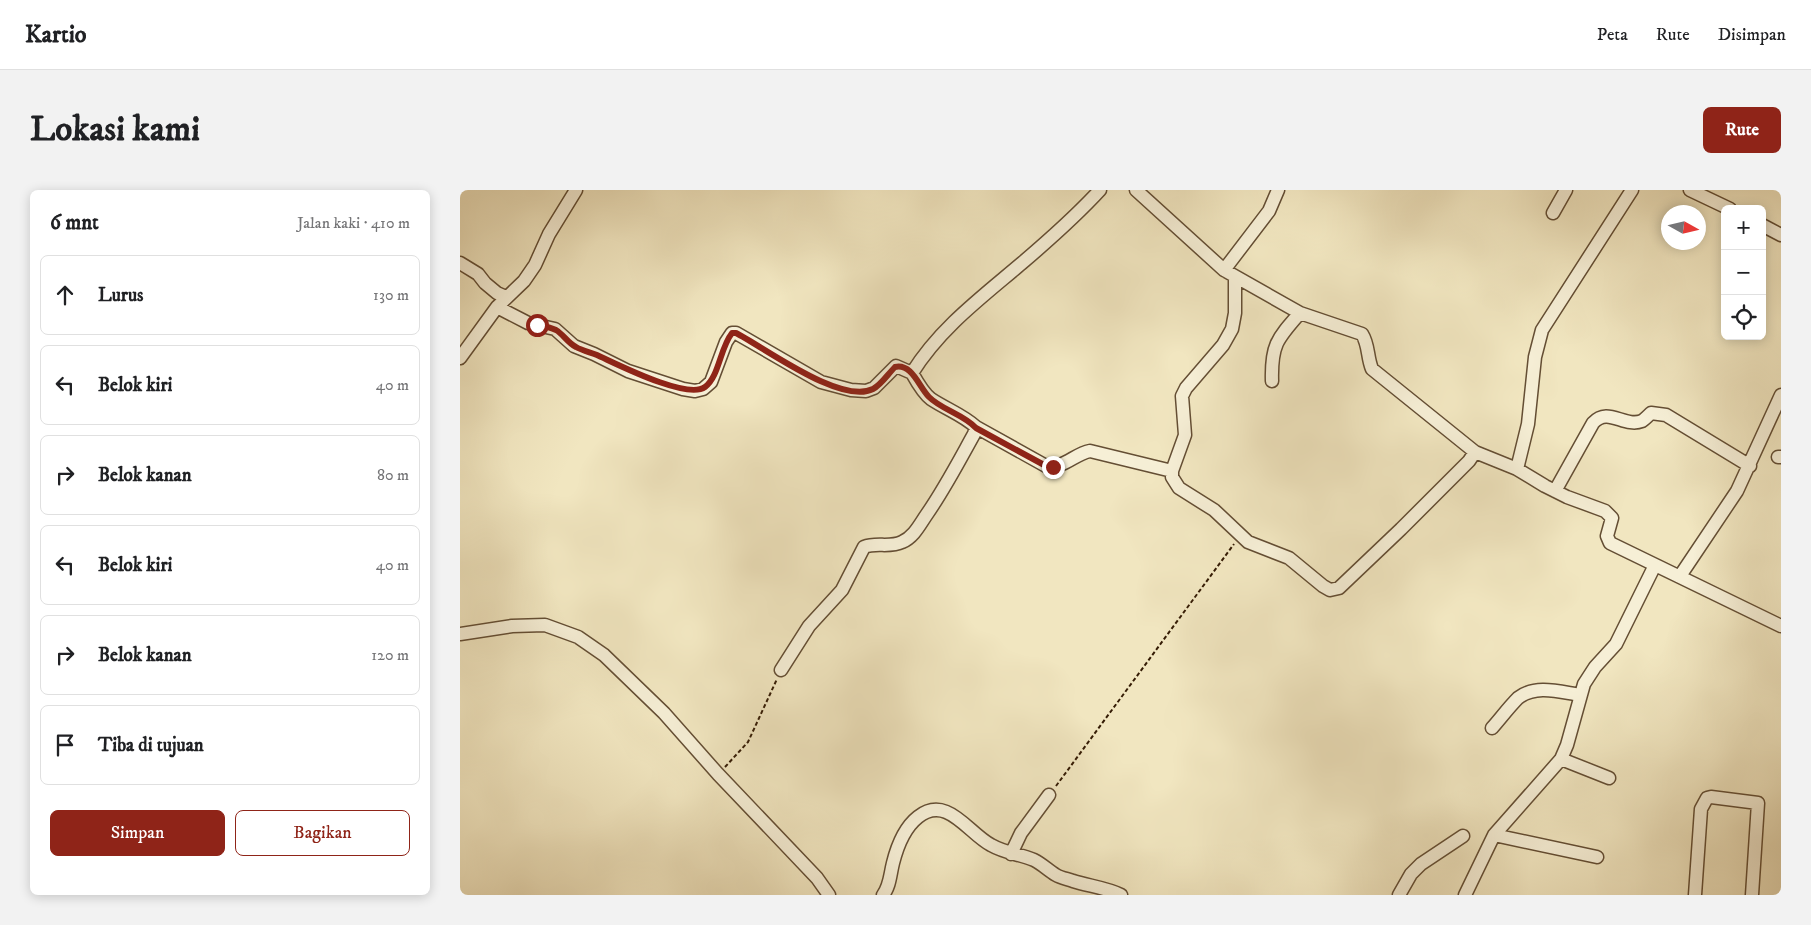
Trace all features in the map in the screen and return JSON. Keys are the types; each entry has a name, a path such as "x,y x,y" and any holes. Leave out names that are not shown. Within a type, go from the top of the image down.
{"street":[{"path":"460,358 497,307 524,281 535,266 549,234 576,190"},
{"path":"912,373 926,351 952,323 1049,240 1100,190"},
{"path":"1136,190 1229,274 1274,297 1300,313 1362,334 1366,342 1368,361 1372,369 1475,452 1517,469 1555,491 1608,512 1612,518 1607,532 1608,541 1781,626"},
{"path":"1278,190 1269,211 1229,274 1234,314 1232,329 1223,345 1186,388 1182,396 1185,435 1172,471 1172,477 1179,488 1214,510 1254,545 1289,558 1323,586 1334,590 1345,584 1475,452"},
{"path":"1553,213 1566,190"},
{"path":"1517,469 1528,424 1535,357 1542,330 1632,190"},
{"path":"1692,190 1722,205"},
{"path":"1766,226 1781,235"},
{"path":"460,263 478,274 485,283 506,297"},
{"path":"497,307 528,323 555,329 574,346 628,371 694,391 703,389 710,382 726,342 732,333 736,333 821,382 851,390 866,391 874,388 896,366 912,373 930,398 970,421 976,428 1046,466 1060,465 1080,453 1090,451 1172,471"},
{"path":"1272,381 1271,363 1276,344 1300,313"},
{"path":"1680,576 1737,491 1781,395"},
{"path":"1555,491 1593,423 1602,416 1635,422 1643,420 1651,413 1666,415 1750,466"},
{"path":"781,670 808,626 842,590 864,547 898,544 905,541 916,531 950,480 976,428"},
{"path":"1465,895 1494,835 1560,759 1567,745 1584,684 1616,644 1654,565"},
{"path":"460,634 512,626 545,625 578,637 604,655 664,713 718,774 817,878 829,895"},
{"path":"1492,728 1519,698 1528,694 1546,690 1580,695"},
{"path":"1560,759 1609,778"},
{"path":"1011,854 1021,833 1049,796"},
{"path":"1695,895 1701,809 1707,798 1711,797 1758,803 1752,895"},
{"path":"882,895 889,884 893,862 905,833 918,817 930,809 945,811 957,818 979,838 1011,854 1020,854 1035,861 1059,876 1121,895"},
{"path":"1494,835 1597,857"},
{"path":"1399,895 1411,874 1421,864 1463,836"}],"path":[{"path":"1049,796 1240,534"},
{"path":"718,774 748,742 781,670"}],"route":[{"path":"537,325 555,329 574,346 628,371 672,387 694,391 703,389 710,382 726,342 732,333 736,333 821,382 851,390 866,391 874,388 896,366 899,366 912,373 922,390 930,398 970,421 976,428 1046,466 1053,467"}]}
